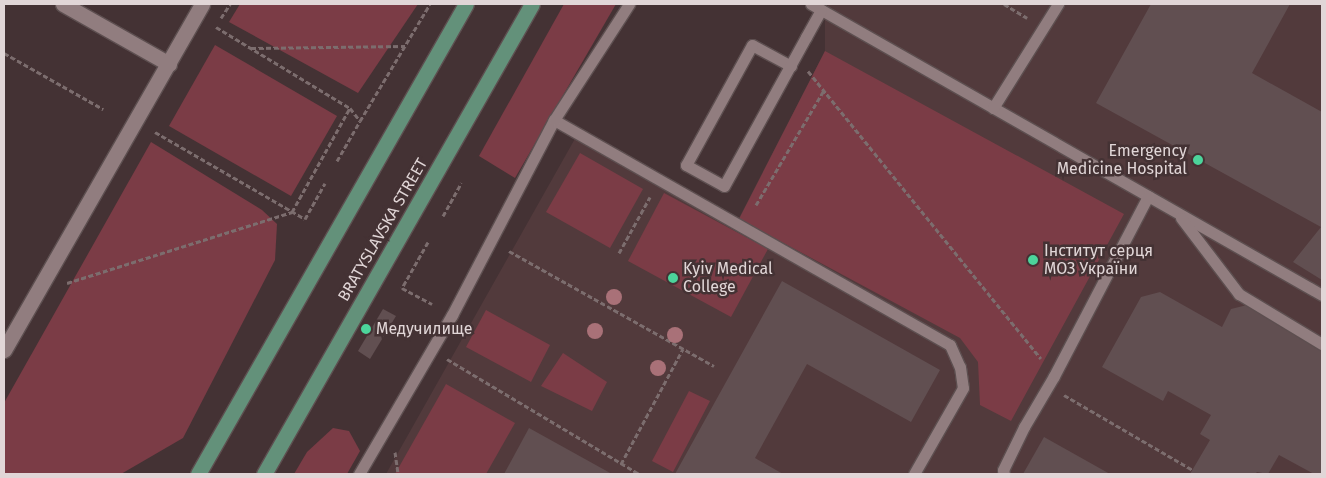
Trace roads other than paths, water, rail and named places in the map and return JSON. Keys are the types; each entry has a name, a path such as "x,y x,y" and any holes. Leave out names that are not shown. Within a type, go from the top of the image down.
{"main road":[{"path":"198,474 466,4"},
{"name":"BRATYSLAVSKA STREET","path":"264,474 532,4"}],"street":[{"path":"62,4 169,64"},
{"path":"4,350 202,4"}],"lane":[{"path":"359,474 452,315 554,120 629,4"},
{"path":"993,108 1058,4"},
{"path":"791,66 752,45 686,165 724,186 791,66 816,7 1322,295"},
{"path":"554,120 950,345 960,367 962,388 914,474"},
{"path":"1004,474 1003,470 1024,427 1051,381 1148,196"},
{"path":"1176,212 1238,294 1322,344"}],"place":[{"name":"Emergency Medicine Hospital","path":"1198,160"},
{"name":"Інститут серця МОЗ України","path":"1033,260"},
{"name":"Kyiv Medical College","path":"673,278"},
{"name":"Медучилище","path":"366,329"}]}
